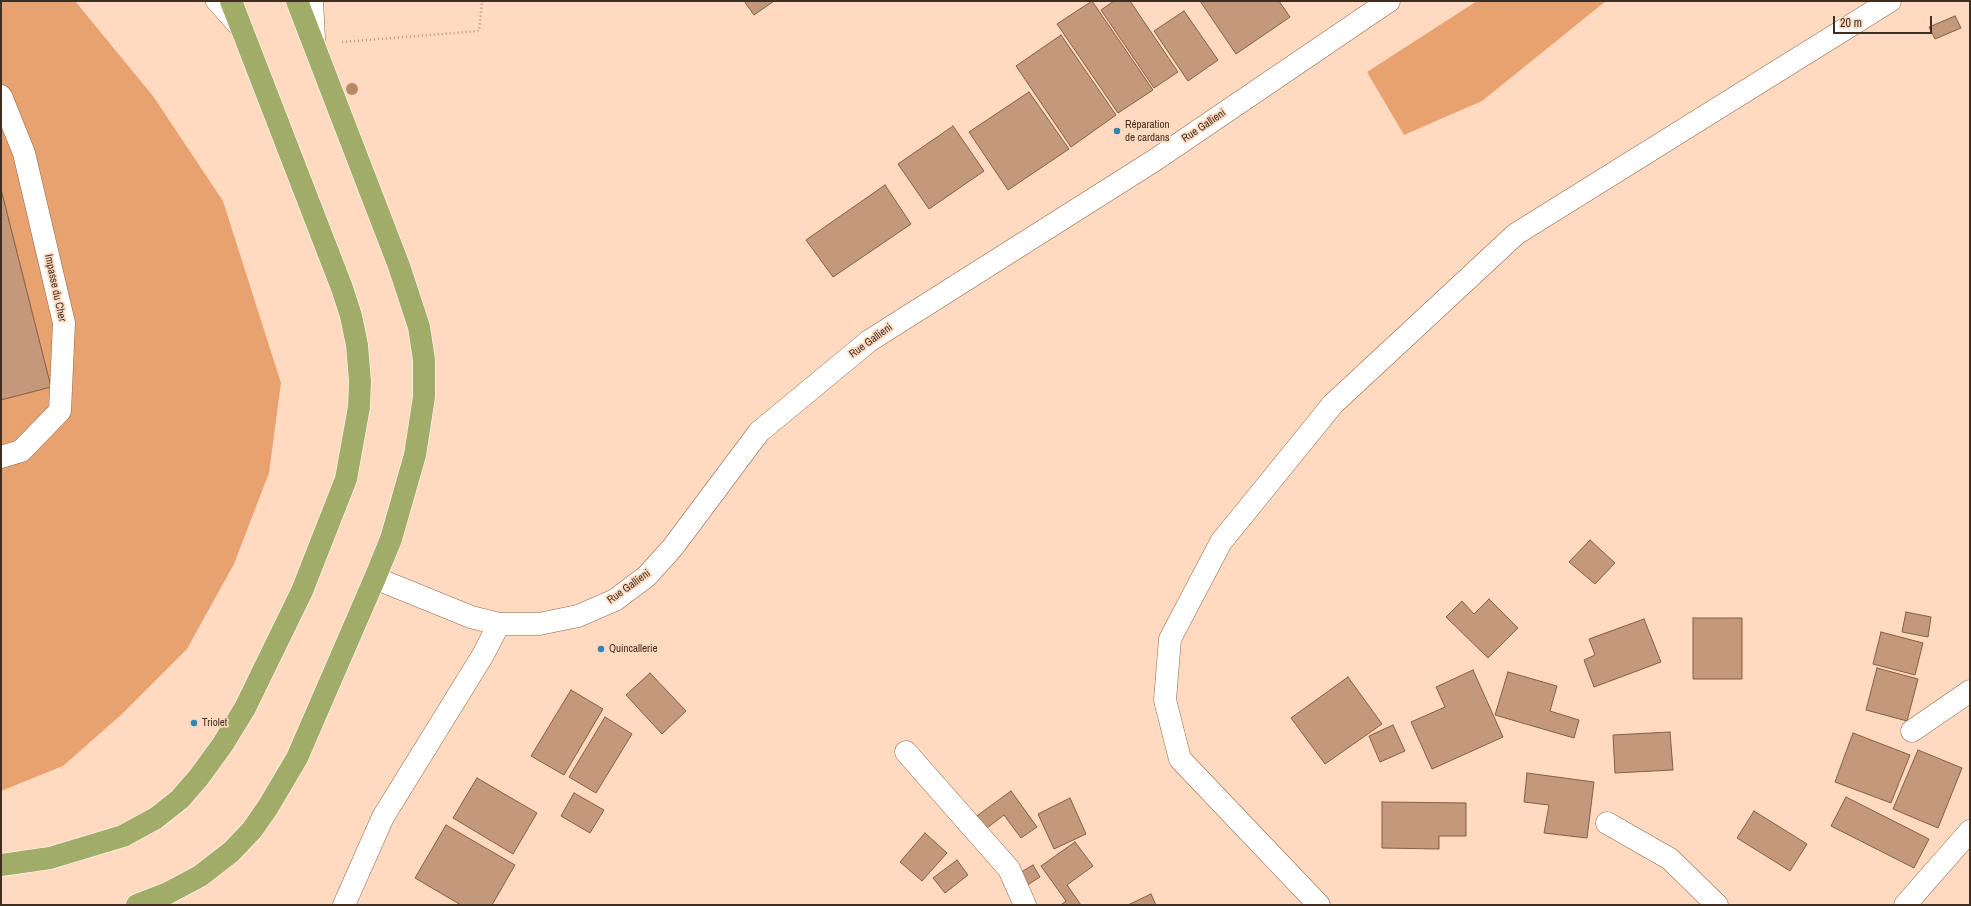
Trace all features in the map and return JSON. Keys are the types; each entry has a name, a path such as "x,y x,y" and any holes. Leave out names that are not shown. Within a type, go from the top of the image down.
{"highway":[{"path":"1,865 50,858 123,836 156,818 180,799 199,777 223,744 245,708 302,591 346,479 359,407 360,381 351,316 337,274 231,1"},
{"path":"137,905 168,893 200,876 231,852 252,830 297,758 391,539 415,455 424,396 424,360 419,328 410,296 297,1"}],"street":[{"path":"312,1 314,44"},
{"name":"Rue Gallieni","path":"375,578 471,617 499,624 539,624 578,616 615,600 647,576 673,547 759,432 869,341 1155,160 1388,1"},
{"path":"1319,905 1180,758 1165,700 1170,638 1221,542 1333,404 1516,234 1890,1"},
{"name":"Impasse du Cher","path":"1,96 24,153 64,323 60,411 21,451 1,457"},
{"path":"344,905 382,817 480,662 499,624"},
{"path":"1912,731 1970,691"},
{"path":"906,752 1010,869 1026,905"},
{"path":"1607,823 1670,859 1717,905"},
{"path":"1905,905 1970,831"}],"lane":[{"path":"214,1 245,35"}],"path":[{"path":"314,44 479,31 482,1"}],"shaded area":[{"path":"1,1 75,1 153,96 223,201 281,383 269,473 234,564 187,649 121,715 63,766 1,791"},
{"path":"1477,1 1606,1 1482,101 1404,135 1367,72"}],"building":[{"path":"744,1 774,1 754,15"},
{"path":"1092,1 1153,90 1118,113 1057,24"},
{"path":"1114,1 1130,1 1178,72 1154,88 1101,10"},
{"path":"1200,1 1279,1 1290,17 1236,54"},
{"path":"1184,11 1218,60 1188,81 1154,31"},
{"path":"1955,16 1961,28 1935,39 1929,27"},
{"path":"1061,35 1116,115 1071,147 1016,66"},
{"path":"1029,92 1069,149 1008,190 969,132"},
{"path":"953,126 984,171 929,209 898,164"},
{"path":"885,185 911,224 833,277 806,240"},
{"path":"1,189 51,387 1,400"},
{"path":"1590,540 1615,563 1595,584 1569,562"},
{"path":"1489,599 1518,628 1488,658 1446,617 1462,601 1474,614"},
{"path":"1906,612 1931,617 1928,637 1902,632"},
{"path":"1693,618 1742,618 1742,679 1693,679"},
{"path":"1644,619 1661,662 1594,687 1584,660 1595,655 1589,639"},
{"path":"1881,632 1923,643 1915,675 1873,664"},
{"path":"1877,668 1918,679 1907,721 1866,710"},
{"path":"1473,670 1503,737 1432,769 1411,722 1445,707 1436,687"},
{"path":"1508,672 1557,686 1550,711 1579,720 1574,738 1495,715"},
{"path":"650,673 686,711 662,734 626,695"},
{"path":"1348,677 1382,724 1325,764 1291,718"},
{"path":"571,690 603,709 564,775 531,756"},
{"path":"605,717 632,734 596,793 569,777"},
{"path":"1393,725 1405,751 1380,762 1369,736"},
{"path":"1670,732 1673,770 1615,773 1613,735"},
{"path":"1853,733 1910,755 1891,803 1835,782"},
{"path":"1918,750 1962,768 1938,828 1893,809"},
{"path":"1527,773 1594,782 1587,838 1544,833 1549,805 1524,802"},
{"path":"477,778 537,813 513,854 453,818"},
{"path":"1011,791 1037,827 1021,838 1004,815 983,831 974,818"},
{"path":"574,793 604,810 590,833 561,816"},
{"path":"1846,797 1929,839 1914,868 1831,826"},
{"path":"1070,798 1086,834 1054,849 1038,814"},
{"path":"1382,802 1466,803 1466,836 1439,836 1439,849 1382,848"},
{"path":"1754,811 1807,844 1790,871 1737,838"},
{"path":"446,825 515,865 492,905 461,905 415,878"},
{"path":"925,833 947,853 922,881 900,862"},
{"path":"1075,842 1093,866 1067,885 1081,905 1061,905 1066,901 1041,866"},
{"path":"957,860 968,875 945,893 933,878"},
{"path":"1033,865 1040,877 1021,889 1013,877"},
{"path":"1151,894 1156,905 1128,905"}],"place":[{"name":"Réparation de cardans","path":"1117,131"},
{"name":"Quincallerie","path":"601,649"},
{"name":"Triolet","path":"194,723"}]}
